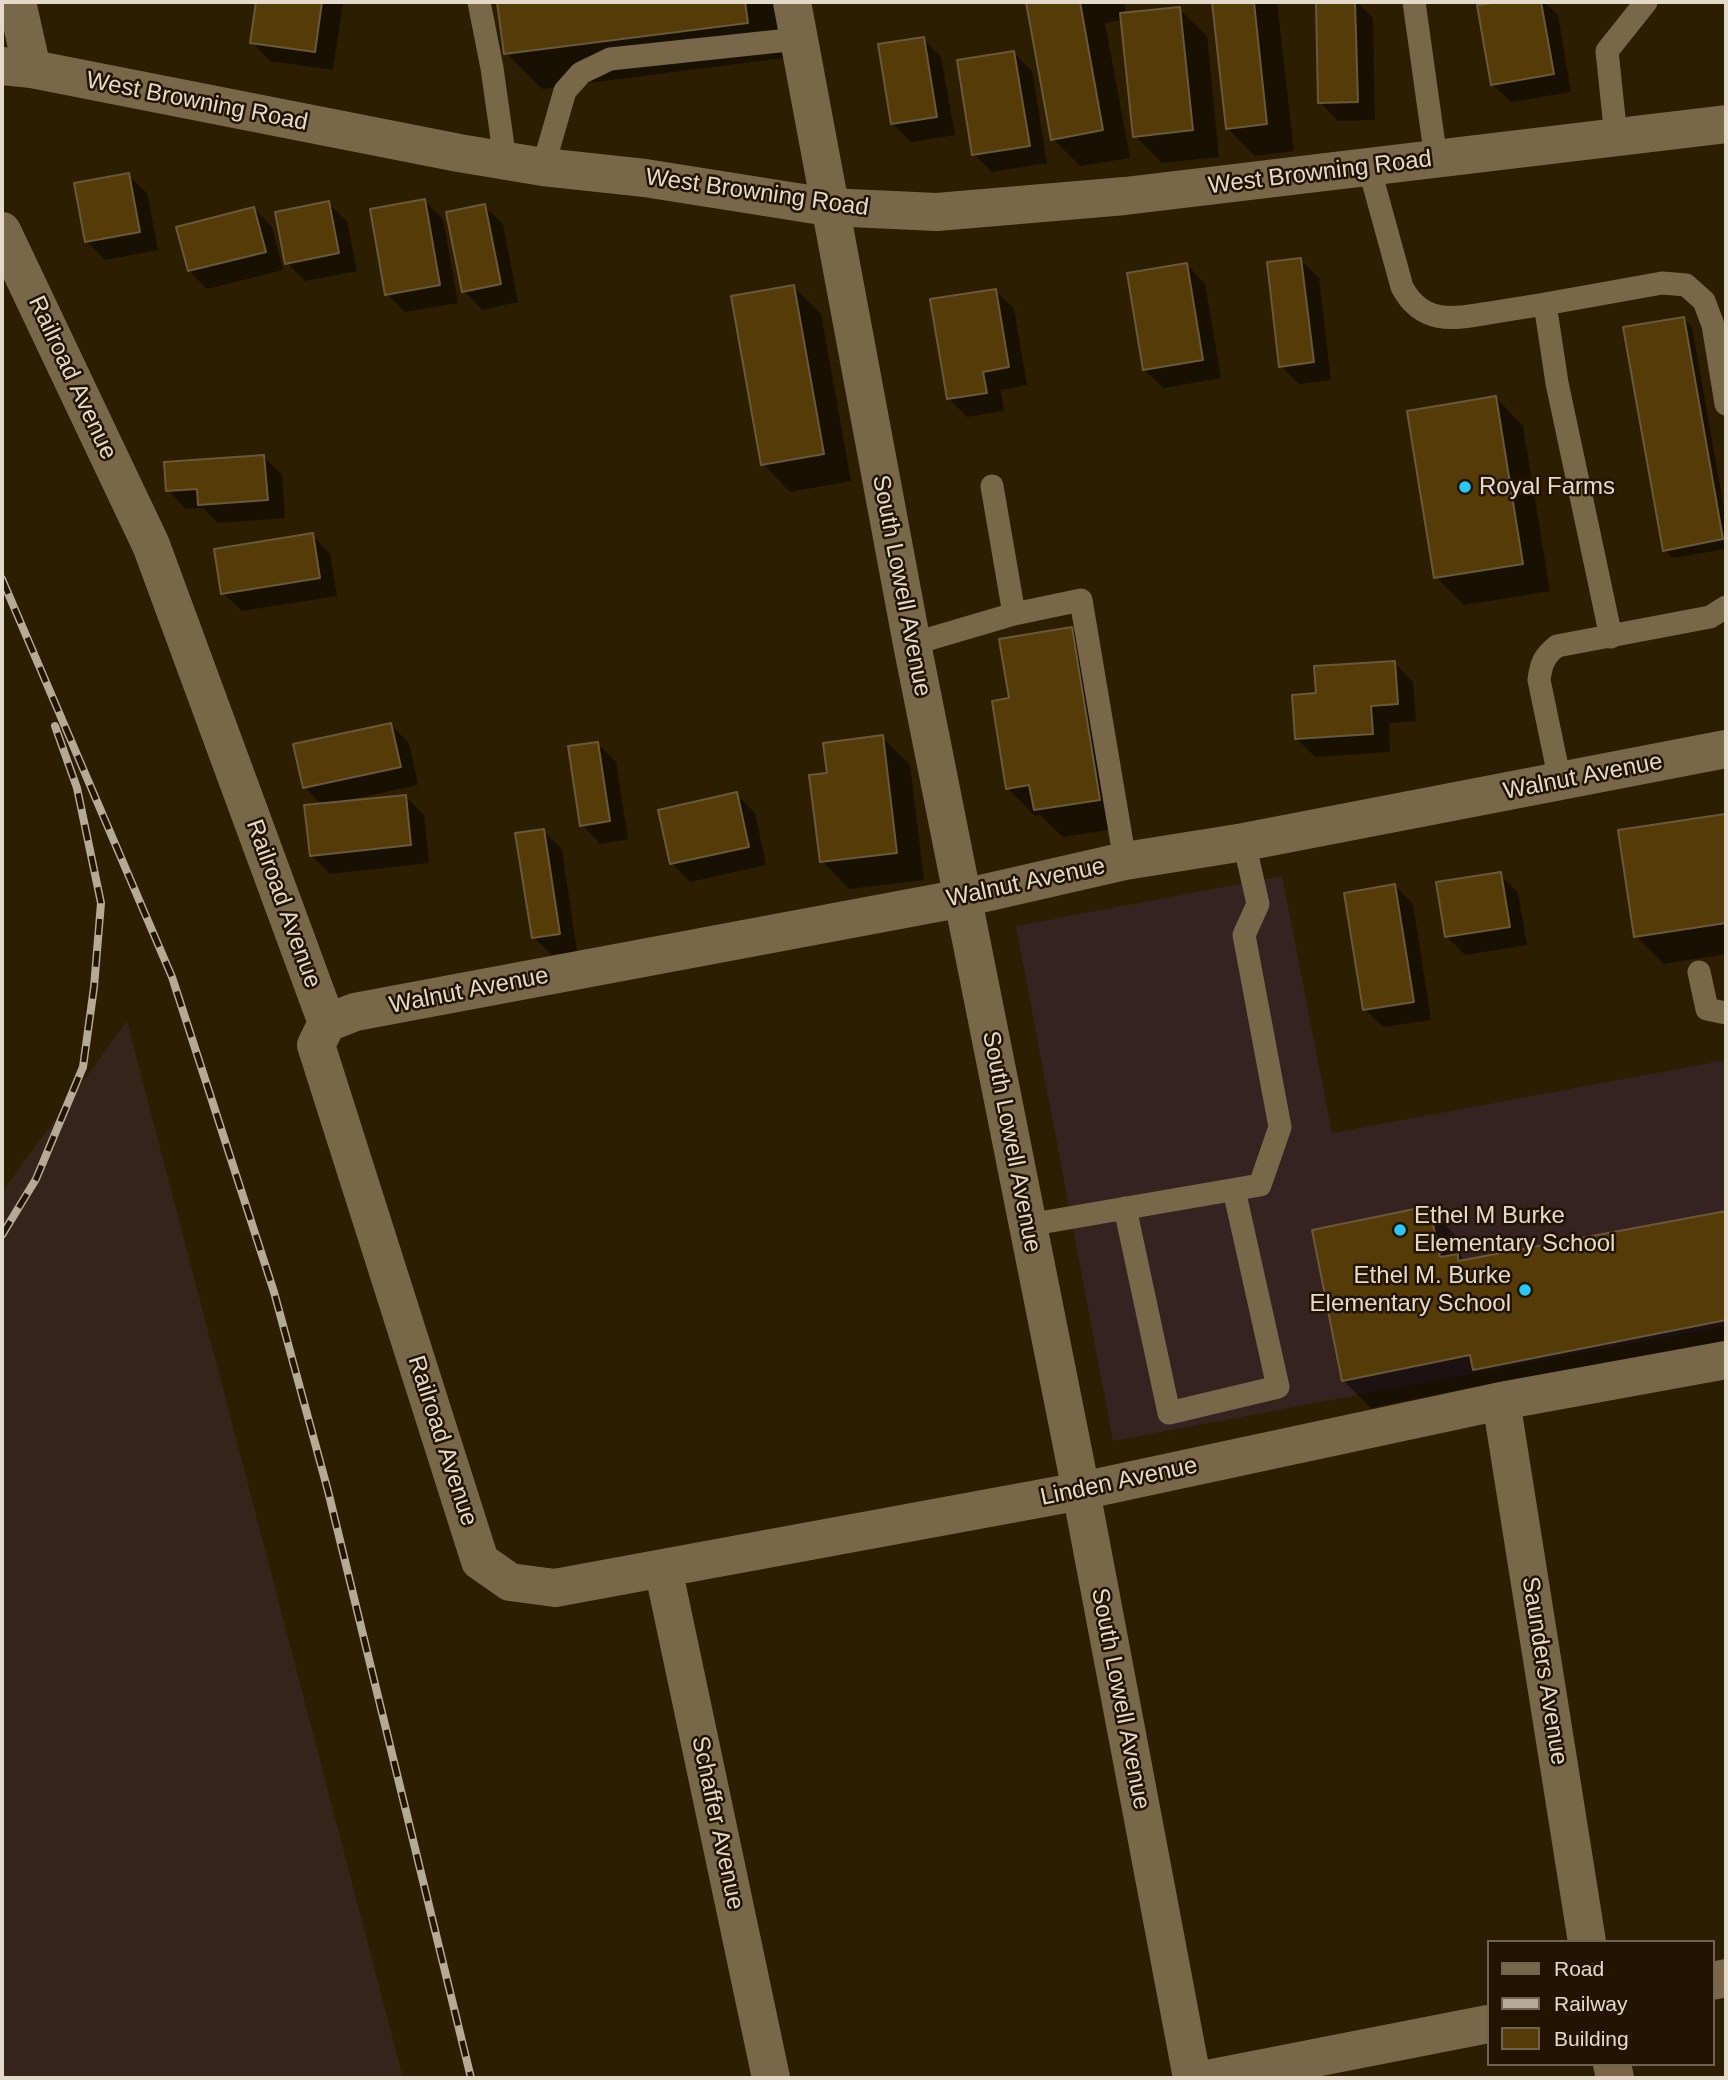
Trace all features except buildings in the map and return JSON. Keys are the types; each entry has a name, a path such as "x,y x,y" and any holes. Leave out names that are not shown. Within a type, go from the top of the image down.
{"street":[{"path":"17,2 17,68"},
{"name":"South Lowell Avenue","path":"792,2 828,207 912,644 1081,1491 1192,2078"},
{"name":"West Browning Road","path":"17,68 543,167 645,178 828,207 937,212 1125,196 1726,124"},
{"name":"Railroad Avenue","path":"2,231 150,545 327,1023 316,1045 480,1561 510,1581"},
{"name":"Walnut Avenue","path":"327,1023 355,1012 963,898 1125,861 1244,842 1726,749"},
{"name":"Linden Avenue","path":"510,1581 555,1588 1081,1491 1501,1401 1726,1360"},
{"name":"Saunders Avenue","path":"1501,1401 1587,1940"},
{"name":"Schaffer Avenue","path":"663,1568 771,2078"},
{"path":"1213,2078 1486,2024"}],"lane":[{"path":"479,2 492,68 505,160"},
{"path":"1414,2 1436,159"},
{"path":"1616,137 1607,51 1646,2"},
{"path":"543,167 565,91 572,81 593,66 631,55 798,39"},
{"path":"1369,167 1402,287 1419,309 1453,319 1662,283 1686,285 1704,301 1713,325 1726,404"},
{"path":"1545,304 1557,383 1611,636"},
{"path":"992,486 1014,614"},
{"path":"912,644 1014,614 1081,600 1125,861"},
{"path":"1560,781 1539,680 1541,663 1557,646 1710,617 1726,607"},
{"path":"1028,1225 1260,1185 1280,1128 1244,934 1258,904 1244,842"},
{"path":"1699,972 1707,1009 1726,1013"},
{"path":"1125,1208 1169,1413 1278,1387 1234,1189"}],"shaded area":[{"name":"Ethel M Burke Elementary School","path":"1282,876 1332,1133 1726,1060 1726,1326 1113,1441 1016,926"},
{"path":"127,1021 403,2078 2,2078 2,1192"}],"railway":[{"path":"2,579 172,977 274,1292 328,1491 471,2078"},
{"path":"2,1235 36,1179 83,1067 94,987 101,903 77,788 55,726"}],"place":[{"name":"Royal Farms","path":"1465,487"},
{"name":"Ethel M Burke Elementary School","path":"1400,1230"},
{"name":"Ethel M. Burke Elementary School","path":"1525,1290"}]}
